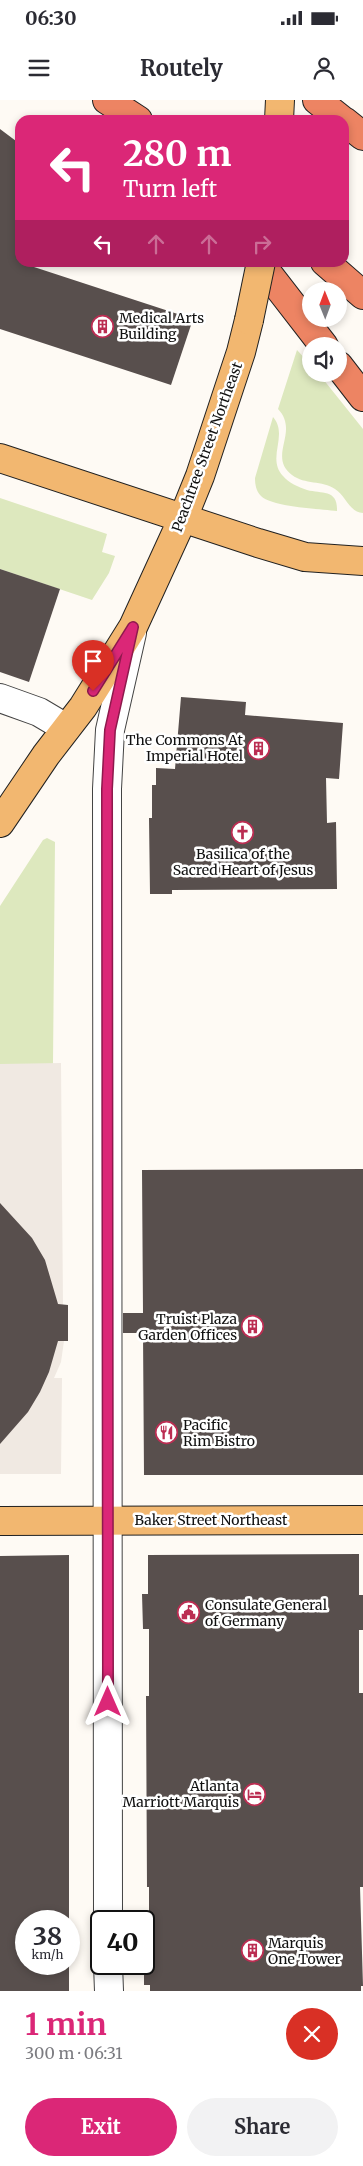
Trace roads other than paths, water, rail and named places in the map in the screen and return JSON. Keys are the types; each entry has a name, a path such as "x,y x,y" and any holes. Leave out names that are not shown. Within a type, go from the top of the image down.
{"highway":[{"path":"107,100 130,115"},
{"path":"317,100 336,115"},
{"path":"349,126 363,136"},
{"path":"264,267 317,337"},
{"path":"331,267 363,295"},
{"path":"347,376 363,397"}],"main road":[{"path":"279,115 280,100"},
{"name":"Peachtree Street Northeast","path":"0,823 66,728 83,707 133,627 183,518 242,352 259,267"},
{"path":"0,458 305,557 363,561"},
{"name":"Baker Street Northeast","path":"0,1520 363,1520"}],"street":[{"path":"108,1910 107,789 110,730 133,627"},
{"path":"0,698 39,712 66,728"},
{"path":"108,1975 109,1991"}],"place":[{"name":"Medical Arts Building","path":"103,326"},
{"name":"The Commons At Imperial Hotel","path":"259,748"},
{"name":"Basilica of the Sacred Heart of Jesus","path":"243,832"},
{"name":"Truist Plaza Garden Offices","path":"253,1327"},
{"name":"Pacific Rim Bistro","path":"167,1433"},
{"name":"Consulate General of Germany","path":"189,1613"},
{"name":"Atlanta Marriott Marquis","path":"255,1794"},
{"name":"Marquis One Tower","path":"252,1951"}]}
